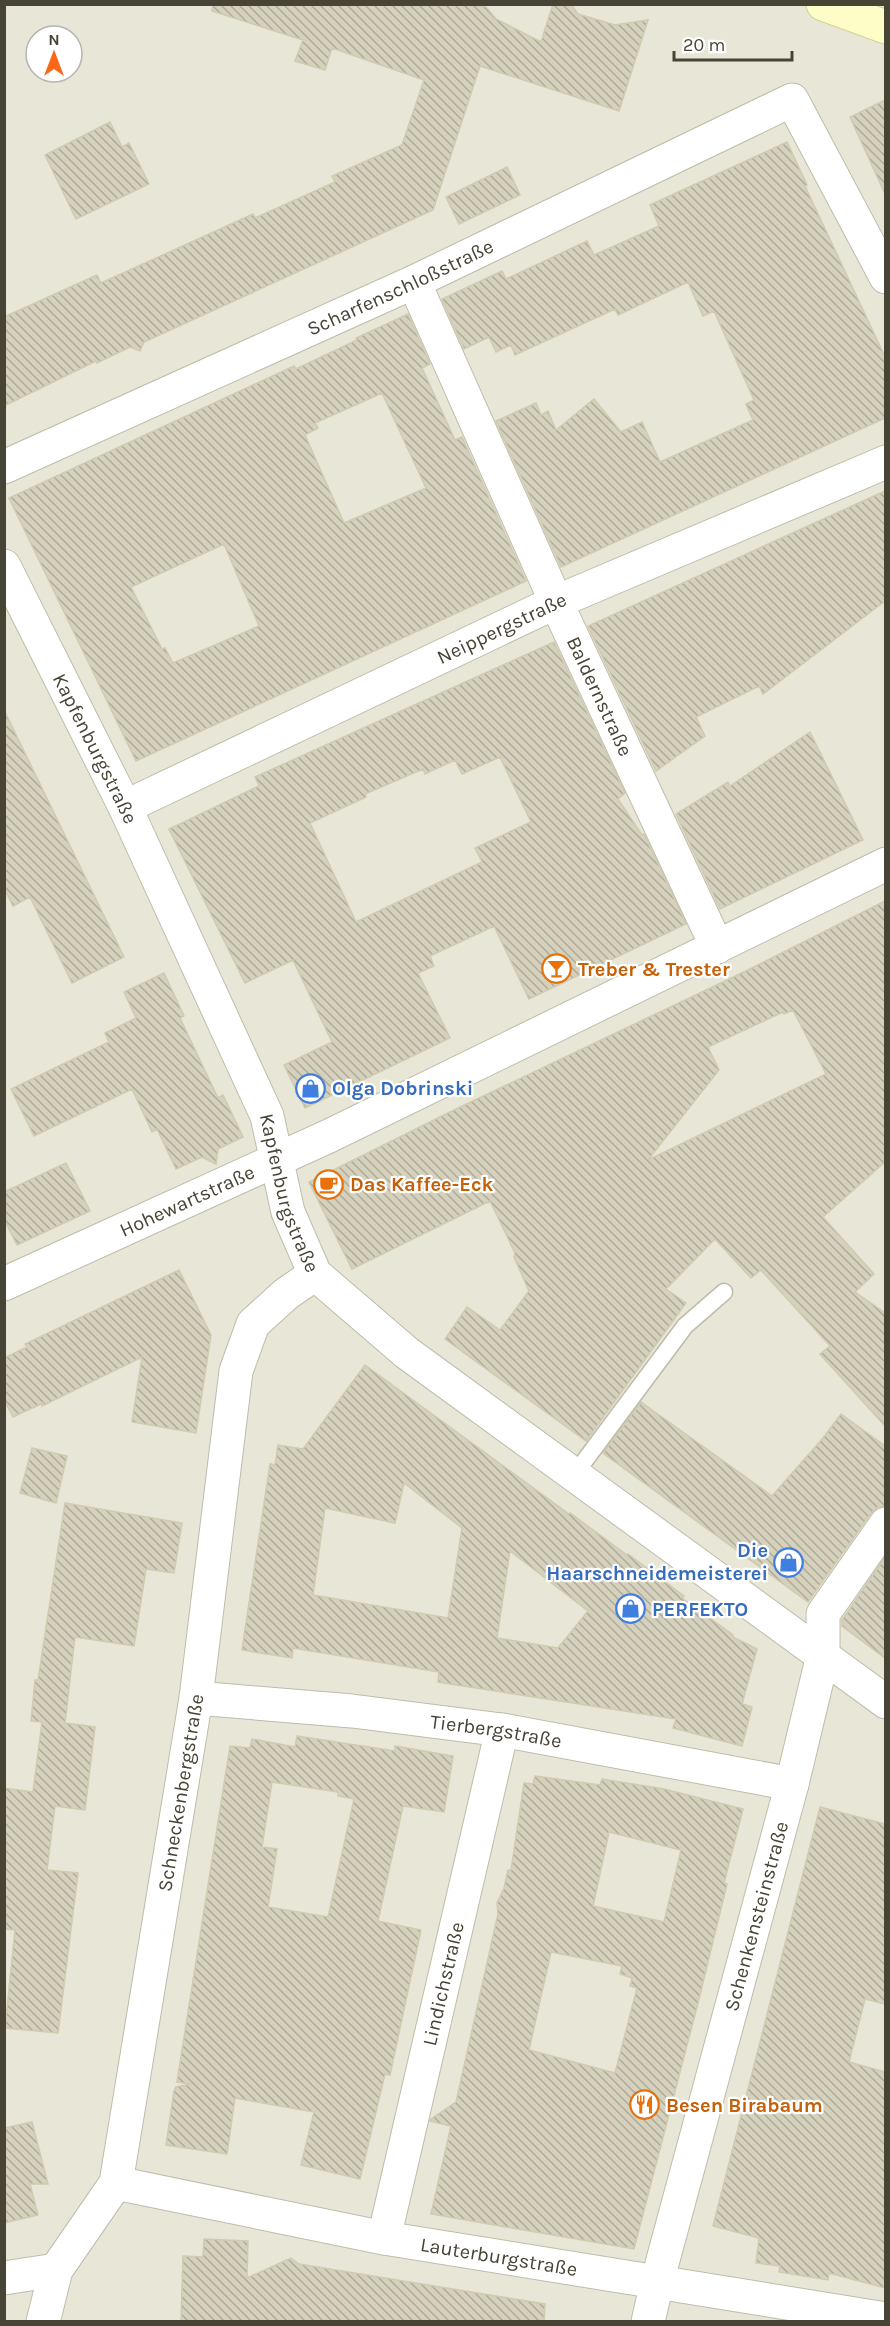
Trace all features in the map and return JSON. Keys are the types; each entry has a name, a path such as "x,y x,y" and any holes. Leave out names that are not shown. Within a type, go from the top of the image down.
{"main road":[{"path":"823,4 885,27"}],"street":[{"name":"Scharfenschloßstraße","path":"4,467 414,282 792,100 885,277"},
{"name":"Baldernstraße","path":"414,282 556,602 717,946"},
{"name":"Neippergstraße","path":"125,807 556,602 885,462"},
{"name":"Kapfenburgstraße","path":"4,566 125,807 267,1116 288,1212 315,1274 407,1353 885,1702"},
{"name":"Hohewartstraße","path":"4,1284 329,1136 885,864"},
{"name":"Schneckenbergstraße","path":"43,2322 56,2270 116,2183 196,1698 236,1371 253,1324 286,1294 315,1274"},
{"name":"Schenkensteinstraße","path":"648,2322 792,1784 823,1655 823,1614 885,1524"},
{"name":"Tierbergstraße","path":"196,1698 352,1711 502,1730 792,1784"},
{"name":"Lindichstraße","path":"384,2238 502,1730"},
{"name":"Lauterburgstraße","path":"116,2183 384,2238 885,2319"},
{"path":"4,2278 56,2270"}],"lane":[{"path":"574,1475 685,1326 724,1292"}],"shaded area":[{"path":"5,5 885,5 885,2321 5,2321"}],"building":[{"path":"213,4 467,4 486,7 496,19 541,42 553,4 571,4 578,14 615,25 648,20 619,111 480,66 433,210 144,342 140,351 130,347 4,406 4,317 97,275 101,283 253,214 255,218 335,182 332,176 402,145 424,80 332,48 325,70 295,61 303,40 212,11"},
{"path":"885,100 885,194 850,117"},
{"path":"110,122 122,147 129,143 149,184 76,219 45,155"},
{"path":"787,142 807,185 805,186 885,357 885,418 561,567 496,421 536,403 541,415 548,411 556,430 594,399 621,432 642,422 660,462 753,420 746,404 754,400 714,311 703,316 688,282 618,315 615,309 515,355 511,345 496,352 489,337 464,349 442,299 502,271 506,279 587,241 594,255 659,226 650,205"},
{"path":"507,167 520,195 459,224 446,197"},
{"path":"408,314 430,364 422,368 455,440 462,437 526,581 136,761 9,498 294,366 296,369 357,340 356,338","holes":["382,393 426,488 344,523 305,435 318,428 315,423","224,544 259,626 173,663 165,648 162,649 131,587"]},
{"path":"885,491 885,601 763,694 759,686 696,717 705,736 656,771 588,626"},
{"path":"554,642 625,793 618,799 642,835 644,834 686,924 529,999 494,926 430,956 434,966 418,973 450,1038 305,1108 284,1065 332,1042 293,960 245,983 169,829 259,786 255,777","holes":["500,757 531,822 475,848 482,862 356,922 310,823 366,797 365,794 423,769 425,774 455,760 462,774"]},
{"path":"4,710 124,957 72,983 30,897 13,906 4,888"},
{"path":"810,732 863,840 720,909 676,814 728,782 730,786"},
{"path":"885,901 885,1162 823,1217 874,1274 855,1292 885,1313 885,1426 820,1354 830,1346 761,1270 751,1278 715,1239 666,1289 686,1303 586,1441 445,1339 467,1307 500,1330 529,1291 514,1257 515,1253 490,1201 352,1269 309,1182 456,1109 746,971","holes":["793,1010 826,1074 648,1160 719,1070 708,1047 783,1012 784,1014"]},
{"path":"164,973 184,1016 180,1018 218,1098 223,1095 243,1137 218,1149 216,1164 202,1157 176,1169 157,1129 152,1132 132,1089 34,1136 11,1089 109,1042 105,1033 136,1018 124,992"},
{"path":"66,1163 90,1211 17,1245 4,1219 4,1192"},
{"path":"179,1270 211,1335 196,1433 132,1422 142,1357 42,1406 43,1403 13,1417 4,1400 4,1358 27,1347 25,1344"},
{"path":"365,1365 569,1514 628,1554 733,1637 757,1649 742,1704 752,1707 742,1746 673,1728 676,1719 438,1682 439,1672 293,1648 292,1658 242,1650 270,1464 275,1465 278,1445 303,1449","holes":["404,1483 462,1528 448,1618 313,1595 325,1508 395,1523","510,1551 588,1611 558,1648 497,1638"]},
{"path":"641,1402 772,1496 841,1414 885,1446 885,1506 878,1507 871,1513 808,1602 603,1453"},
{"path":"32,1448 67,1456 56,1503 20,1493"},
{"path":"65,1503 182,1523 174,1573 146,1569 134,1646 75,1637 65,1723 95,1727 85,1810 55,1806 47,1870 78,1873 58,2033 5,2028 15,1930 4,1929 4,1788 33,1792 42,1722 31,1721 35,1680 38,1680"},
{"path":"885,1557 885,1658 842,1626 842,1620"},
{"path":"297,1736 395,1751 395,1746 453,1756 444,1812 403,1806 378,1921 421,1930 390,2075 385,2074 360,2179 301,2165 314,2112 235,2098 227,2154 166,2145 174,2091 176,2087 191,2084 177,2082 230,1746 250,1748 252,1739 295,1747","holes":["272,1782 338,1792 338,1796 354,1799 328,1917 268,1907 277,1849 262,1847"]},
{"path":"535,1776 600,1785 602,1779 664,1789 743,1809 698,2003 634,2249 431,2214 451,2126 430,2121 456,2102 498,1914 497,1903 504,1888 508,1870 511,1870 524,1783 533,1784","holes":["609,1832 681,1850 664,1922 593,1906","551,1952 622,1966 620,1974 632,1978 630,1986 637,1988 615,2073 529,2050"]},
{"path":"820,1807 885,1824 885,2004 865,1999 849,2062 885,2072 885,2288 829,2273 828,2280 779,2272 780,2266 756,2263 759,2238 713,2226"},
{"path":"32,2122 48,2184 30,2184 38,2215 4,2223 4,2128"},
{"path":"204,2239 248,2241 247,2278 291,2258 299,2264 545,2304 544,2322 181,2322 183,2256 203,2257"}],"place":[{"name":"Treber & Trester","path":"557,969"},
{"name":"Olga Dobrinski","path":"311,1088"},
{"name":"Das Kaffee-Eck","path":"329,1184"},
{"name":"Die Haarschneidemeisterei","path":"789,1562"},
{"name":"PERFEKTO","path":"631,1609"},
{"name":"Besen Birabaum","path":"645,2105"}]}
